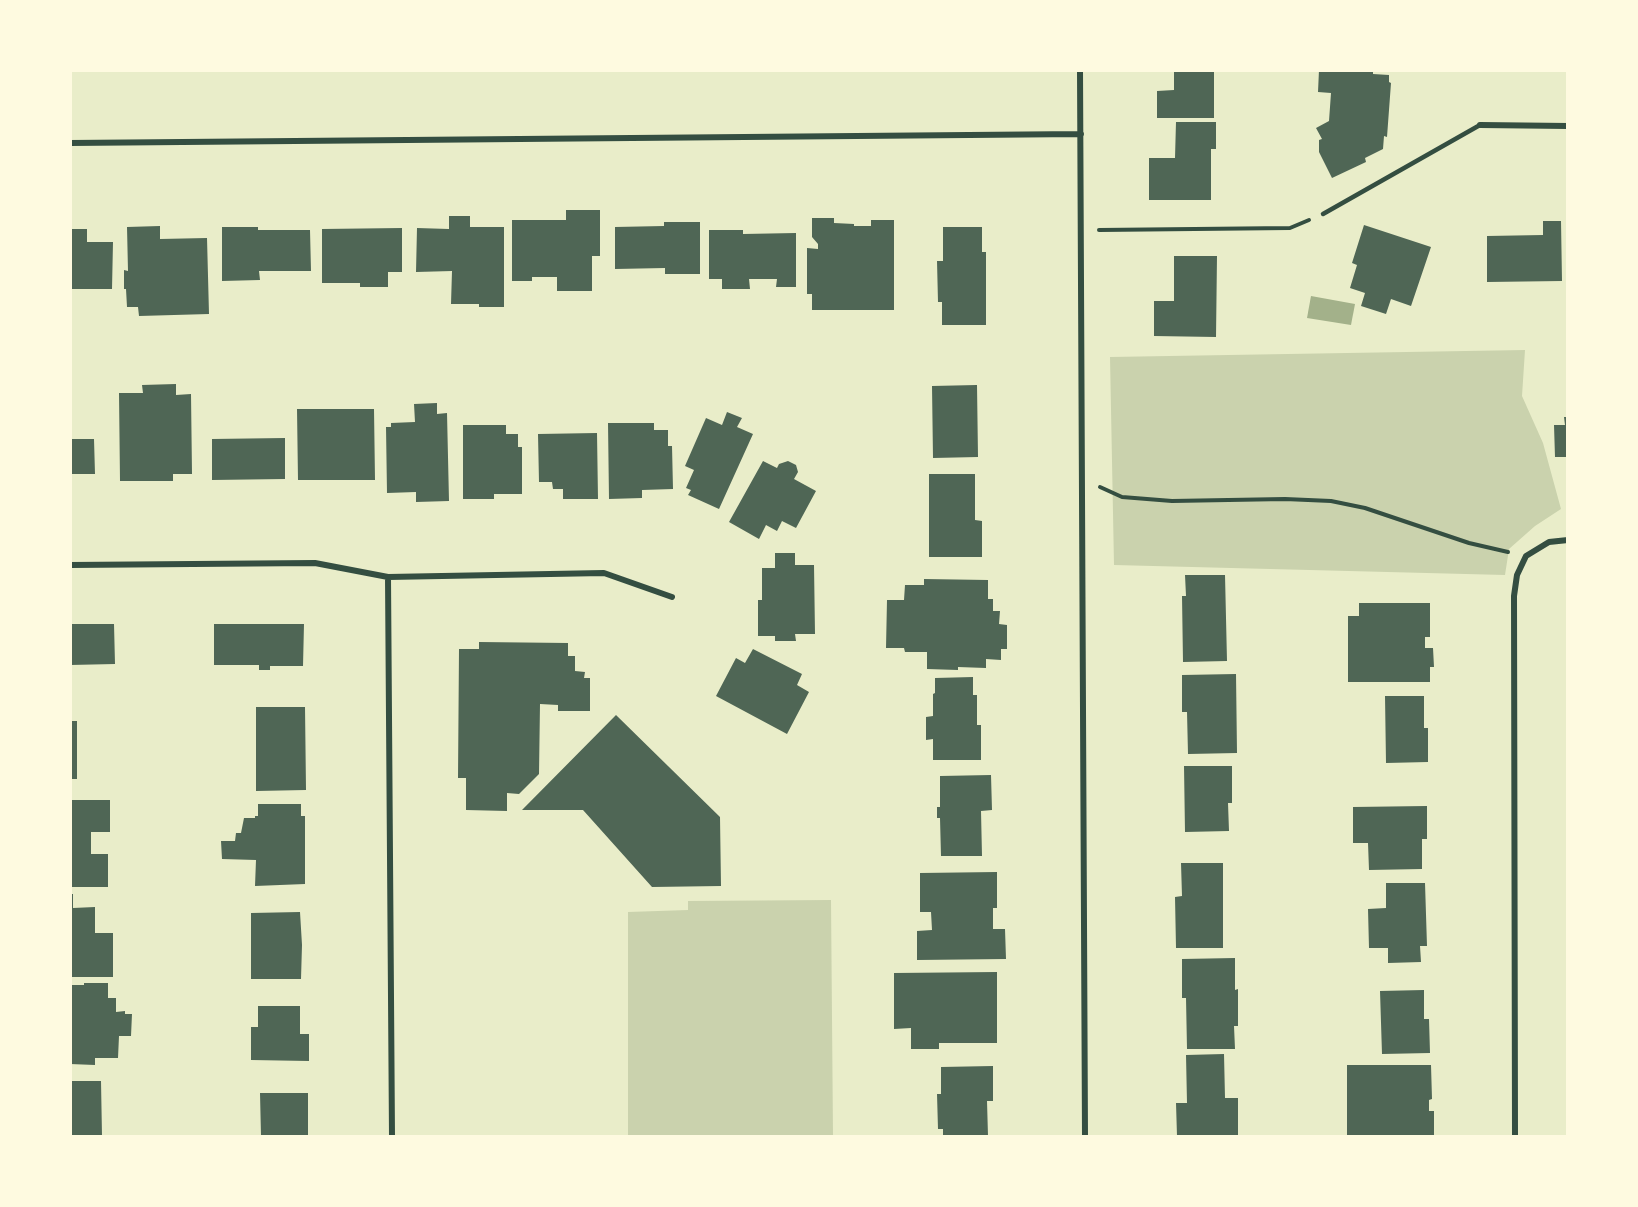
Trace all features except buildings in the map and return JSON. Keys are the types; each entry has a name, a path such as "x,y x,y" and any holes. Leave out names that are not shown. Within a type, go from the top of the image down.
{"street":[{"path":"1080,70 1084,1137"},
{"path":"1480,125 1568,126"},
{"path":"70,144 1081,134"},
{"path":"1515,1137 1514,596 1517,574 1526,556 1550,542 1568,540"},
{"path":"70,565 315,563 388,577 604,573 672,597"},
{"path":"388,577 392,1137"}],"lane":[{"path":"1323,214 1480,125"}],"path":[{"path":"1081,230 1290,228 1323,214"},
{"path":"1081,477 1122,497 1172,501 1285,499 1331,501 1365,508 1469,543 1526,556"}],"shaded area":[{"path":"1311,296 1355,304 1351,325 1307,318"},
{"path":"1525,350 1522,396 1543,443 1561,509 1535,526 1509,549 1505,575 1114,565 1110,357"},
{"path":"831,900 833,1136 628,1136 628,912 688,910 688,901"}]}
